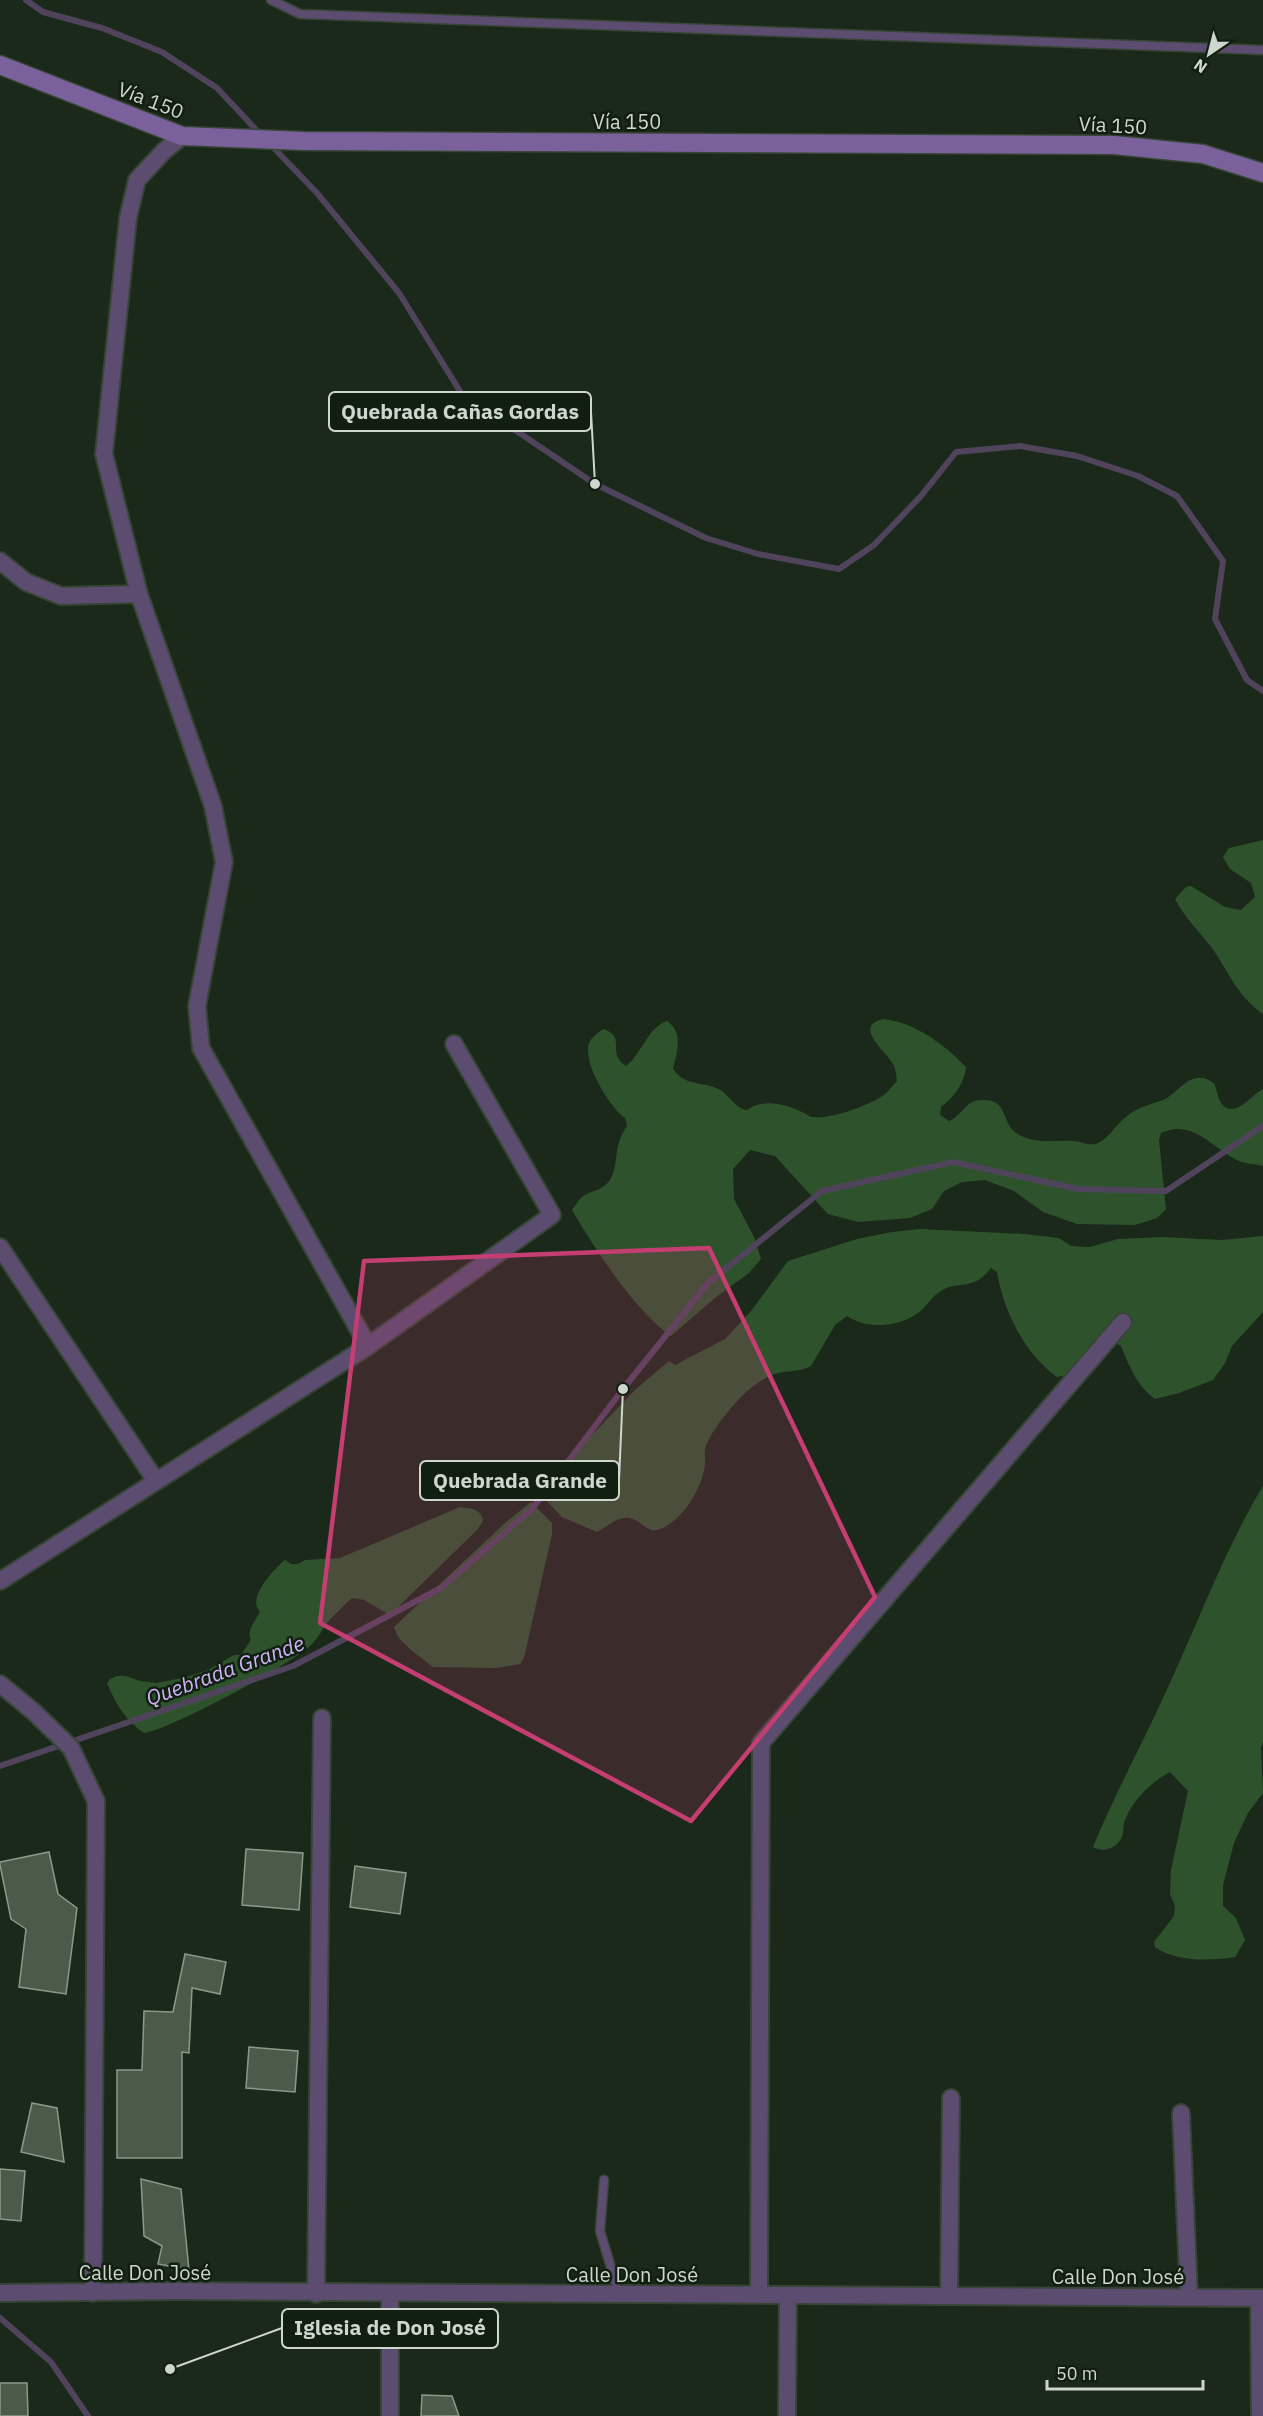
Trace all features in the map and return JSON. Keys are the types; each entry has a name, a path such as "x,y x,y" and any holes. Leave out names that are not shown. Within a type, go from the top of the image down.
{"main road":[{"name":"Vía 150","path":"0,65 182,136 316,141 1114,145 1203,154 1263,173"}],"street":[{"path":"182,136 163,152 137,180 128,218 104,454 139,594 213,806 224,862 197,1006 201,1048 368,1346"},
{"path":"0,561 26,582 61,596 139,594"},
{"path":"0,1581 368,1346 552,1215 454,1044"},
{"path":"0,1246 156,1481"},
{"path":"759,2295 761,1743 1123,1322"},
{"path":"0,1684 34,1712 70,1749 96,1801 93,2293"},
{"path":"316,2294 322,1718"},
{"path":"949,2296 951,2098"},
{"path":"1181,2113 1189,2297"},
{"name":"Calle Don José","path":"0,2293 176,2291 316,2294 1261,2298"},
{"path":"390,2294 390,2416"},
{"path":"787,2416 788,2295"},
{"path":"1260,2416 1261,2298"}],"lane":[{"path":"271,0 300,14 1263,50"},
{"path":"604,2180 600,2230 620,2295"}],"highlighted area":[{"path":"709,1248 875,1597 691,1821 320,1623 364,1261"}],"green space":[{"path":"1263,840 1263,1014 1240,992 1212,948 1187,918 1175,899 1186,887 1191,886 1225,907 1241,910 1255,897 1251,883 1230,869 1223,857 1229,848"},
{"path":"884,1019 907,1025 929,1036 966,1067 961,1084 941,1107 940,1115 949,1121 976,1101 990,1101 1000,1107 1015,1132 1028,1139 1095,1144 1108,1136 1130,1114 1163,1100 1193,1079 1206,1079 1214,1083 1220,1101 1230,1109 1242,1105 1263,1089 1263,1166 1239,1161 1193,1132 1172,1129 1161,1133 1159,1140 1166,1209 1157,1218 1135,1225 1077,1224 1043,1212 1014,1191 985,1180 962,1182 944,1191 932,1209 910,1218 858,1222 828,1214 775,1156 750,1150 733,1169 734,1199 754,1237 761,1259 749,1273 716,1297 671,1336 630,1296 572,1210 581,1198 602,1188 609,1181 614,1170 618,1146 627,1126 625,1118 605,1095 593,1072 588,1051 590,1041 603,1029 610,1032 616,1041 617,1055 626,1066 654,1029 667,1021 676,1031 678,1043 673,1069 683,1078 720,1090 742,1109 747,1110 768,1103 790,1107 810,1117 820,1117 850,1111 869,1103 884,1095 897,1081 894,1066 871,1034 874,1022"},
{"path":"920,1229 1024,1234 1059,1238 1071,1246 1090,1247 1118,1239 1162,1237 1222,1240 1263,1236 1263,1312 1232,1346 1225,1363 1213,1380 1155,1399 1138,1382 1121,1346 1108,1339 1067,1375 1057,1377 1025,1344 1010,1316 997,1272 991,1268 978,1280 944,1289 918,1313 892,1324 873,1325 847,1316 835,1325 811,1366 771,1375 750,1389 715,1428 707,1443 704,1472 694,1496 683,1512 663,1528 652,1530 635,1520 625,1518 616,1520 597,1532 562,1517 542,1496 542,1489 546,1483 636,1389 669,1361 675,1365 725,1339 751,1311 788,1261 857,1239"},
{"path":"1263,1486 1263,1742 1261,1747 1263,1793 1248,1813 1234,1843 1223,1885 1223,1906 1236,1918 1245,1940 1235,1957 1204,1960 1183,1958 1163,1952 1155,1947 1154,1942 1174,1916 1175,1906 1170,1894 1171,1870 1188,1791 1170,1772 1163,1776 1143,1792 1132,1806 1125,1820 1119,1842 1107,1849 1093,1847 1225,1559"},
{"path":"531,1502 552,1523 552,1534 524,1658 520,1664 497,1668 433,1667 398,1637 394,1627 505,1523"},
{"path":"460,1507 478,1511 483,1521 477,1530 394,1611 388,1614 364,1600 352,1598 326,1624 313,1643 301,1653 258,1680 158,1729 144,1733 126,1717 117,1704 107,1683 117,1676 157,1683 208,1670 234,1655 241,1655 251,1640 251,1629 260,1611 256,1600 259,1592 274,1570 285,1560 291,1564 298,1564 305,1560 340,1558"}],"building":[{"path":"246,1849 303,1853 299,1910 242,1905"},
{"path":"49,1852 58,1894 77,1908 66,1994 19,1987 26,1929 11,1919 0,1865 0,1862"},
{"path":"355,1866 406,1873 400,1914 350,1907"},
{"path":"185,1954 226,1962 220,1994 192,1988 189,2053 182,2052 182,2158 117,2158 117,2070 142,2070 144,2011 173,2012"},
{"path":"249,2047 298,2051 295,2092 246,2088"},
{"path":"32,2103 57,2108 64,2162 21,2152"},
{"path":"0,2169 25,2171 21,2221 0,2219"},
{"path":"141,2179 181,2189 189,2270 158,2264 162,2246 144,2236"},
{"path":"0,2383 27,2383 28,2416 0,2416"},
{"path":"422,2395 452,2396 459,2416 421,2416"}],"waterway":[{"path":"26,0 43,12 102,28 162,52 217,88 262,136"},
{"path":"269,143 317,193 399,293 468,404 518,432 595,484 706,538 758,554 839,569 874,545 921,496 956,452 1020,446 1077,456 1138,476 1177,496 1223,561 1215,619 1247,680 1263,691"},
{"name":"Quebrada Grande","path":"0,1766 293,1666 441,1588 532,1509 623,1389 708,1283 822,1191 953,1162 1078,1189 1166,1191 1263,1126"},
{"path":"0,2318 51,2362 88,2416"}],"place":[{"name":"Quebrada Cañas Gordas","path":"595,484"},
{"name":"Quebrada Grande","path":"623,1389"},
{"name":"Iglesia de Don José","path":"170,2369"}]}
